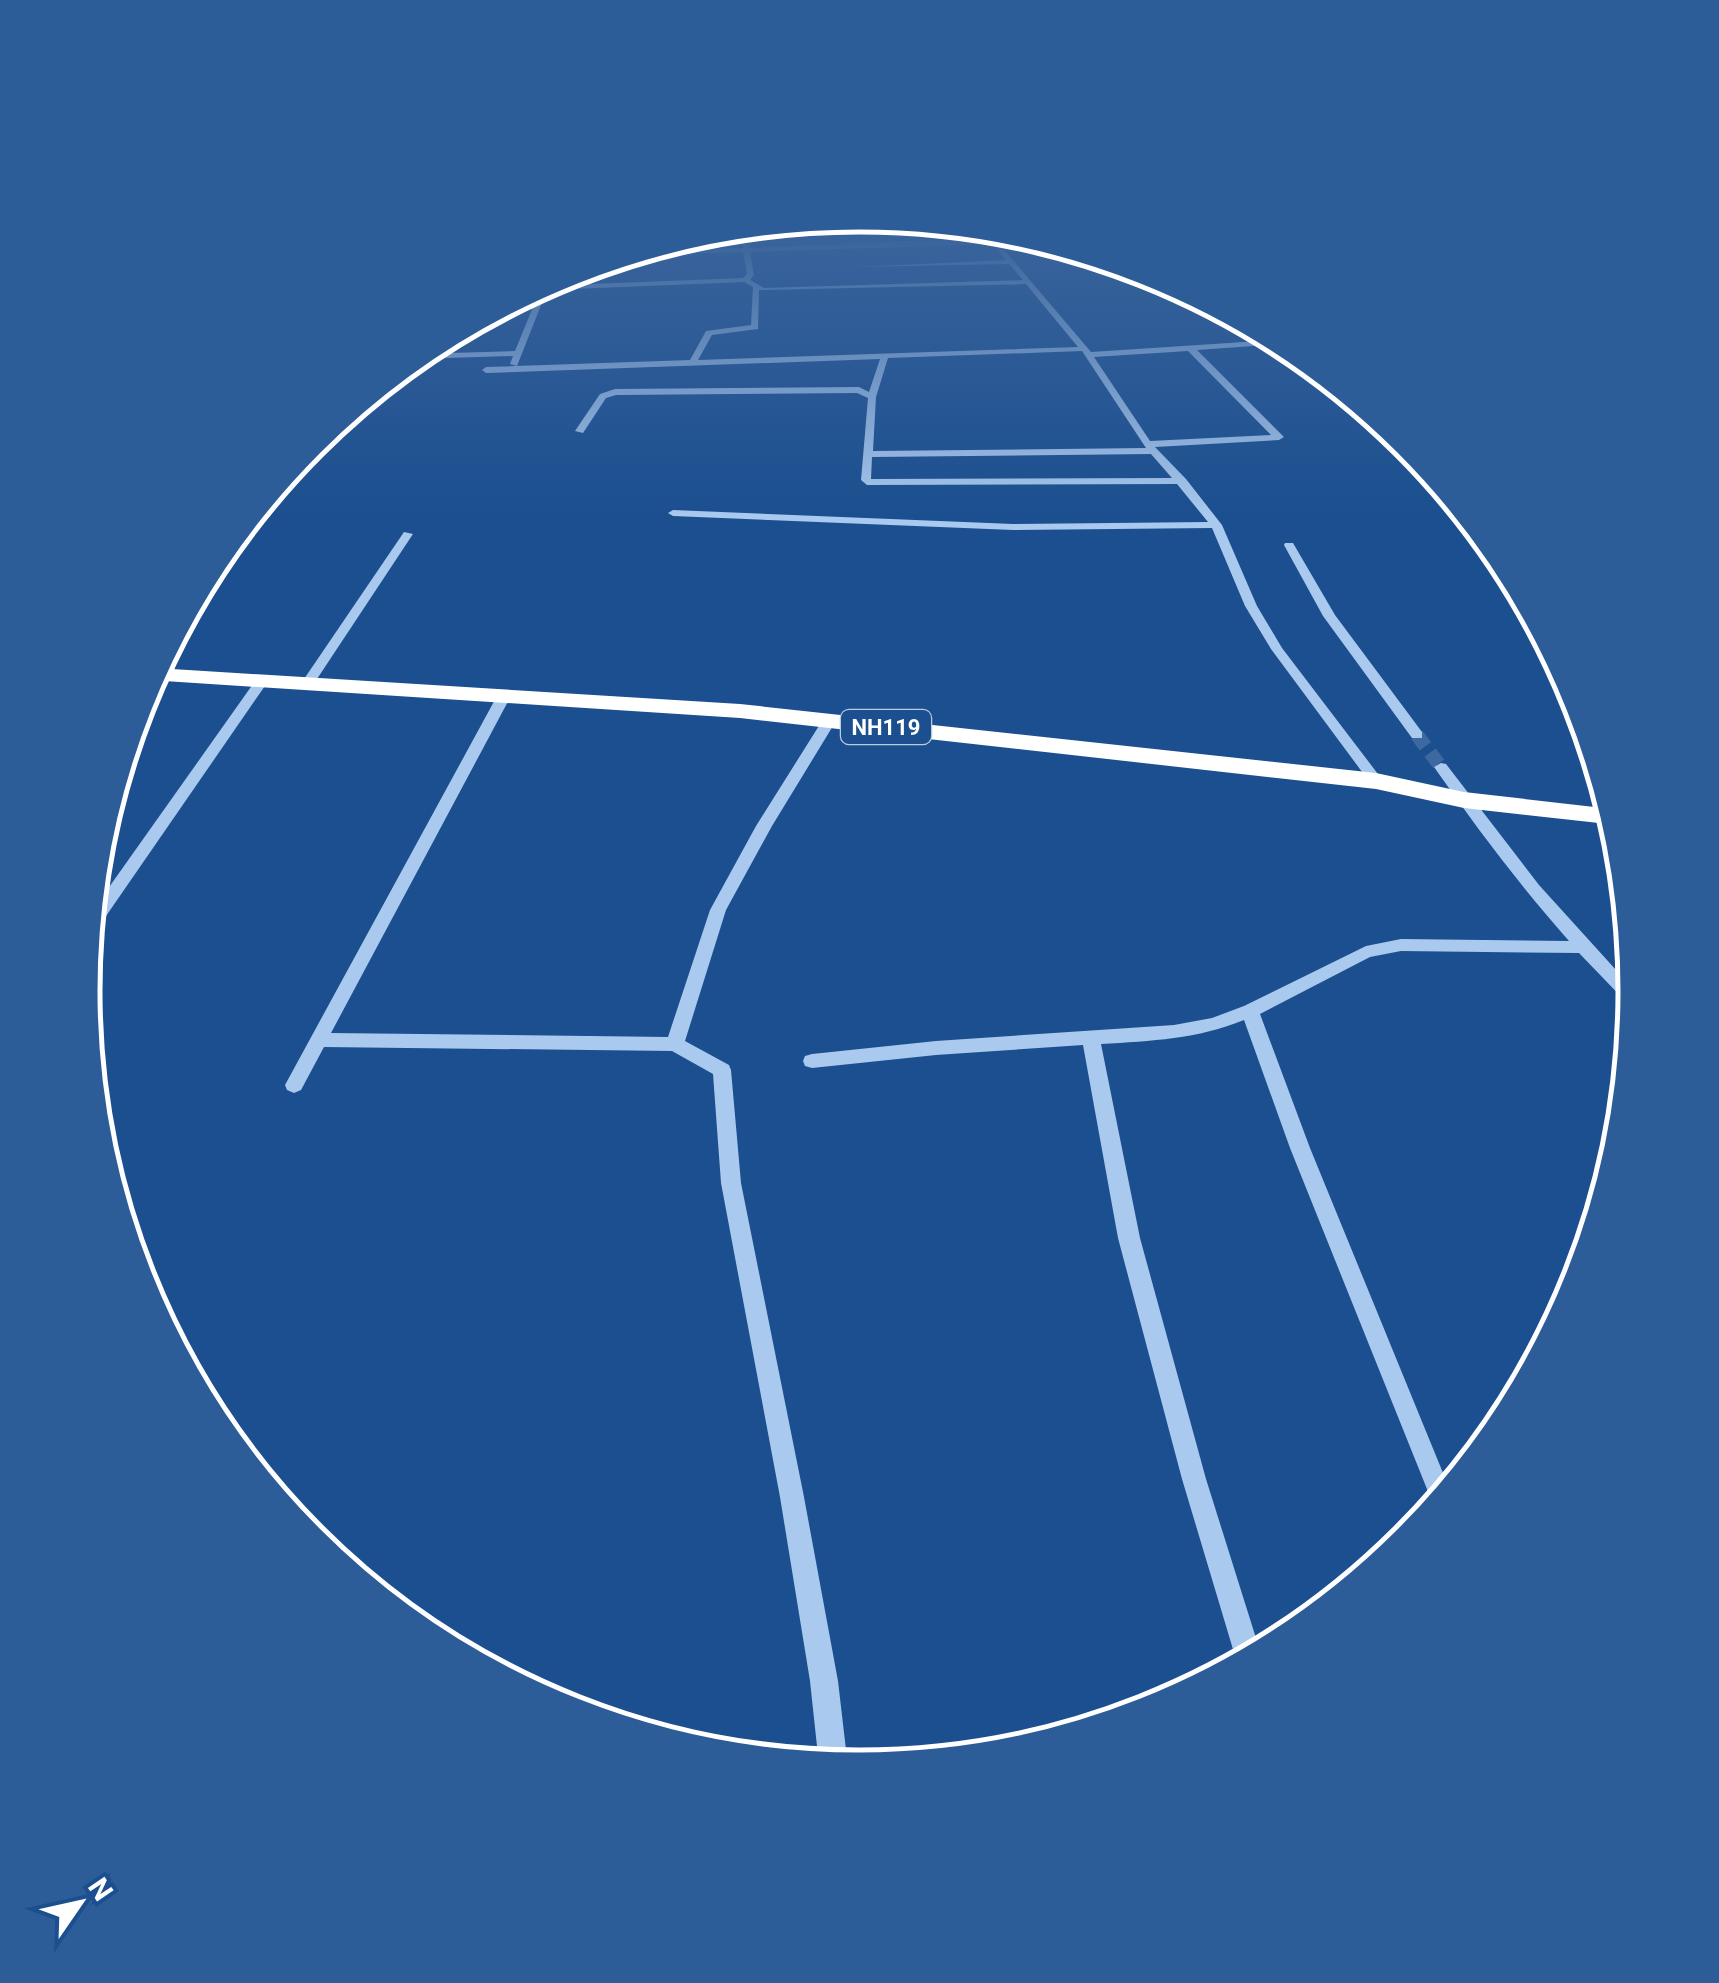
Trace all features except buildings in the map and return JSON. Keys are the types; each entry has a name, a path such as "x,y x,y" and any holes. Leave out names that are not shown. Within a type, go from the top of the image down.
{"highway":[{"name":"NH119","path":"170,675 829,721 1376,781 1464,800 1598,815"}],"street":[{"path":"512,369 525,331"},
{"path":"693,362 709,332 722,331"},
{"path":"1069,331 1151,448 1216,525 1251,606 1277,649 1376,781"},
{"path":"486,370 1255,344"},
{"path":"868,454 1151,448 1279,438 1190,348"},
{"path":"446,355 518,353"},
{"path":"885,354 872,398 866,480 874,484 1182,481"},
{"path":"580,431 602,396 615,392 842,389 864,391 872,398"},
{"path":"871,520 874,484"},
{"path":"673,512 1030,527 1216,525"},
{"path":"308,682 408,534"},
{"path":"1289,545 1329,616 1417,735"},
{"path":"105,905 263,680"},
{"path":"294,1085 504,696"},
{"path":"675,1044 718,910 829,721"},
{"path":"1442,768 1580,947 1619,985"},
{"path":"812,1060 1174,1032 1214,1025 1366,952 1400,945 1580,947"},
{"path":"1250,1011 1300,1148 1436,1486"},
{"path":"1091,1039 1129,1238 1194,1479 1245,1646"},
{"path":"318,1040 675,1044 722,1070 730,1184 795,1515 831,1750"}],"tunnel":[{"path":"1417,735 1441,767"}]}
